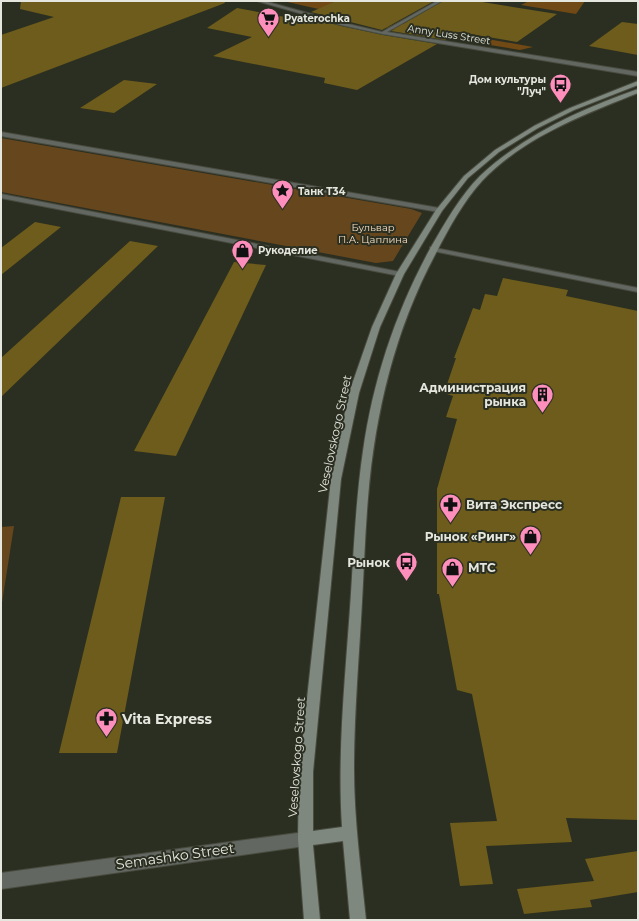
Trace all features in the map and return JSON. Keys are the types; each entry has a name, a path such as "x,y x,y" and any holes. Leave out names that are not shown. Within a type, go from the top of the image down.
{"main road":[{"name":"Veselovskogo Street","path":"358,920 349,833 347,768 364,481 378,395 397,330 410,276 439,210 466,177 497,151 536,127 572,109 638,83"},
{"name":"Veselovskogo Street","path":"312,920 305,839 306,772 336,479 354,393 376,327 410,276 433,250 455,212 480,180 508,154 551,128 638,91"},
{"path":"439,210 455,212"},
{"name":"Semashko Street","path":"305,839 349,833"}],"street":[{"name":"Anny Luss Street","path":"259,1 343,24 383,33 638,74"},
{"path":"383,33 440,1"},
{"path":"1,134 439,210"},
{"path":"1,196 410,276"},
{"path":"433,250 638,290"},
{"name":"Semashko Street","path":"1,881 305,839"}],"green space":[{"name":"Бульвар П.А. Цаплина","path":"1,138 411,209 422,213 393,261 376,263 1,192"},
{"path":"14,526 1,609 1,527"}],"shaded area":[{"path":"283,1 325,1 395,13 376,22"},
{"path":"529,1 585,1 576,14 521,5"},
{"path":"397,23 533,47 520,50 386,28"}],"building":[{"path":"21,1 224,1 225,3 1,88 1,35 54,17 20,9"},
{"path":"336,1 434,1 382,30 311,12"},
{"path":"443,1 476,1 557,14 517,42 459,32 445,40 391,31"},
{"path":"237,8 296,19 304,16 383,35 437,44 357,90 324,83 325,78 213,56 252,37 207,28"},
{"path":"622,22 638,24 638,55 589,46"},
{"path":"124,80 157,84 114,113 80,108"},
{"path":"35,222 61,227 1,275 1,248"},
{"path":"130,241 158,246 1,397 1,358"},
{"path":"234,262 266,265 176,456 134,451"},
{"name":"Рынок «Ринг»","path":"503,278 568,290 566,296 638,311 638,820 566,818 572,842 486,846 493,884 460,886 450,823 497,821 472,694 457,690 439,594 437,594 437,489 457,419 446,417 453,396 444,393 456,358 454,358 473,308 480,310 485,294 497,296"},
{"path":"121,497 165,497 117,753 59,753"},
{"path":"638,851 638,892 590,900 592,907 524,914 517,889 594,881 585,859"}],"place":[{"name":"Pyaterochka","path":"269,38"},
{"name":"Дом культуры \"Луч\"","path":"561,104"},
{"name":"Танк T34","path":"283,210"},
{"name":"Рукоделие","path":"243,270"},
{"name":"Администрация рынка","path":"542,414"},
{"name":"Вита Экспресс","path":"450,524"},
{"name":"Рынок «Ринг»","path":"531,556"},
{"name":"Рынок","path":"406,582"},
{"name":"МТС","path":"453,588"},
{"name":"Vita Express","path":"106,738"}]}
